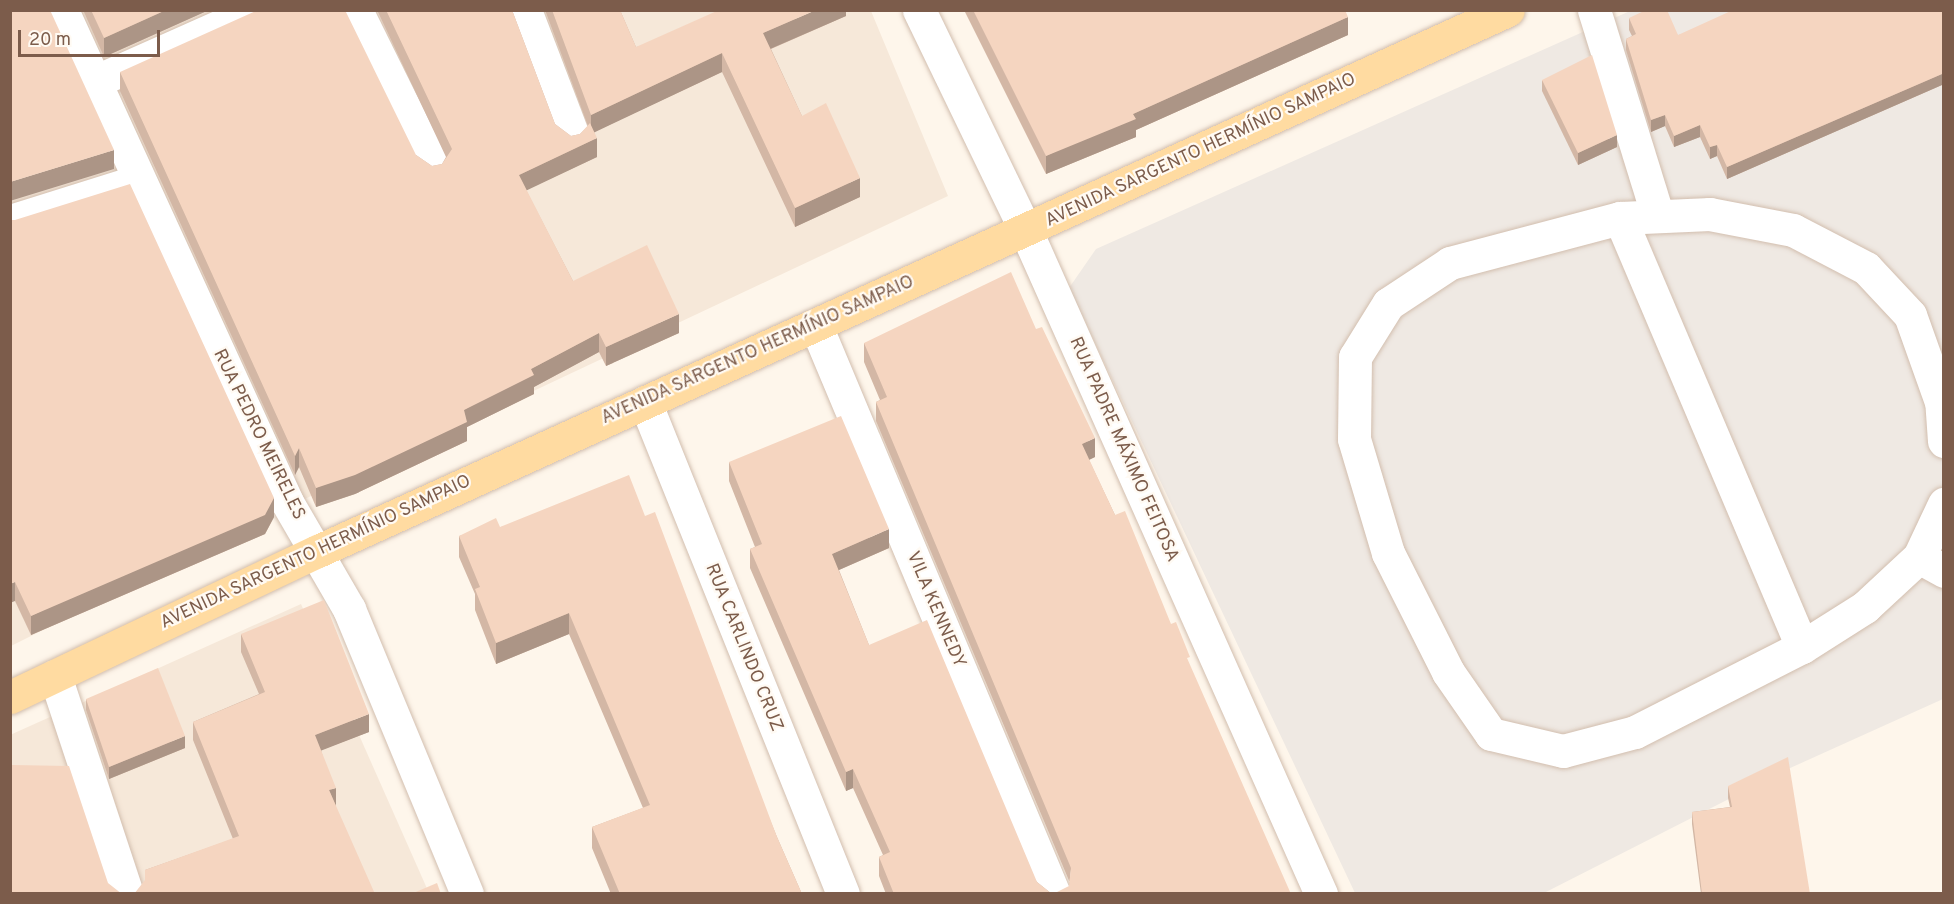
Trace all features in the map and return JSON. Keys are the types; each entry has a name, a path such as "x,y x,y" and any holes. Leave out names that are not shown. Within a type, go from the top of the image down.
{"main road":[{"name":"AVENIDA SARGENTO HERMÍNIO SAMPAIO","path":"10,697 318,551 1026,231 1504,11"}],"street":[{"name":"RUA PEDRO MEIRELES","path":"62,10 287,502 318,551 349,609 467,894"},
{"path":"94,82 256,10"},
{"path":"356,10 433,166"},
{"path":"525,10 573,136"},
{"name":"RUA PADRE MÁXIMO FEITOSA","path":"919,10 1026,231 1321,894"},
{"path":"1594,10 1657,214"},
{"path":"10,221 138,180"},
{"path":"1944,441 1941,402 1910,315 1866,268 1793,230 1710,214 1657,214 1620,218 1450,263 1388,304 1355,357 1354,439 1388,553 1448,672 1491,734 1563,751 1635,732 1802,646 1931,564 1944,504"},
{"path":"1620,218 1802,646"},
{"name":"VILA KENNEDY","path":"816,326 1054,894"},
{"name":"RUA CARLINDO CRUZ","path":"645,402 843,894"},
{"path":"55,676 127,894"}],"shaded area":[{"path":"11,11 871,11 948,196 319,492 11,646"},
{"path":"1630,11 1943,11 1943,699 1788,769 1544,893 1355,893 1069,288 1096,249"},
{"path":"301,604 429,893 11,893 10,735"}],"building":[{"path":"10,10 50,10 114,150 10,182"},
{"path":"91,10 166,10 104,38"},
{"path":"258,10 345,10 416,155 432,166 442,164 452,149 386,10 512,10 555,124 571,136 580,134 590,123 597,138 519,175 573,281 647,245 679,314 606,347 599,333 531,369 534,375 464,410 467,422 355,475 316,488 299,448 295,456 120,72"},
{"path":"552,10 620,10 636,47 719,10 816,10 763,33 802,116 826,103 860,178 795,208 722,53 591,115"},
{"path":"973,10 1345,10 1348,17 1133,114 1136,119 1046,156"},
{"path":"1646,10 1667,10 1678,35 1733,10 1944,10 1944,79 1942,74 1727,167 1717,145 1710,147 1700,125 1674,136 1665,115 1651,120 1626,39 1636,34 1629,18"},
{"path":"1592,55 1617,135 1578,153 1542,80"},
{"path":"130,184 274,498 265,515 31,616 15,582 10,584 10,220"},
{"path":"1011,272 1036,329 1042,327 1095,438 1082,444 1115,515 1125,511 1171,624 1176,622 1190,657 1187,658 1291,894 1053,894 1069,886 1071,868 876,402 887,397 864,343"},
{"path":"841,416 889,529 832,554 869,645 927,620 1037,882 1052,894 894,894 879,857 890,852 853,769 846,772 750,549 762,544 729,462"},
{"path":"629,475 645,516 655,512 777,837 802,894 620,894 592,827 650,805 569,613 496,643 475,589 480,587 459,536 496,518 500,527"},
{"path":"324,600 369,714 315,735 336,788 329,790 375,894 134,894 145,880 145,870 239,836 193,722 265,692 241,634"},
{"path":"158,668 185,736 109,767 86,699"},
{"path":"1788,757 1810,894 1702,894 1692,812 1732,807 1728,786"},
{"path":"10,766 69,766 108,883 122,894 10,894"},
{"path":"437,883 441,894 411,894"}]}
